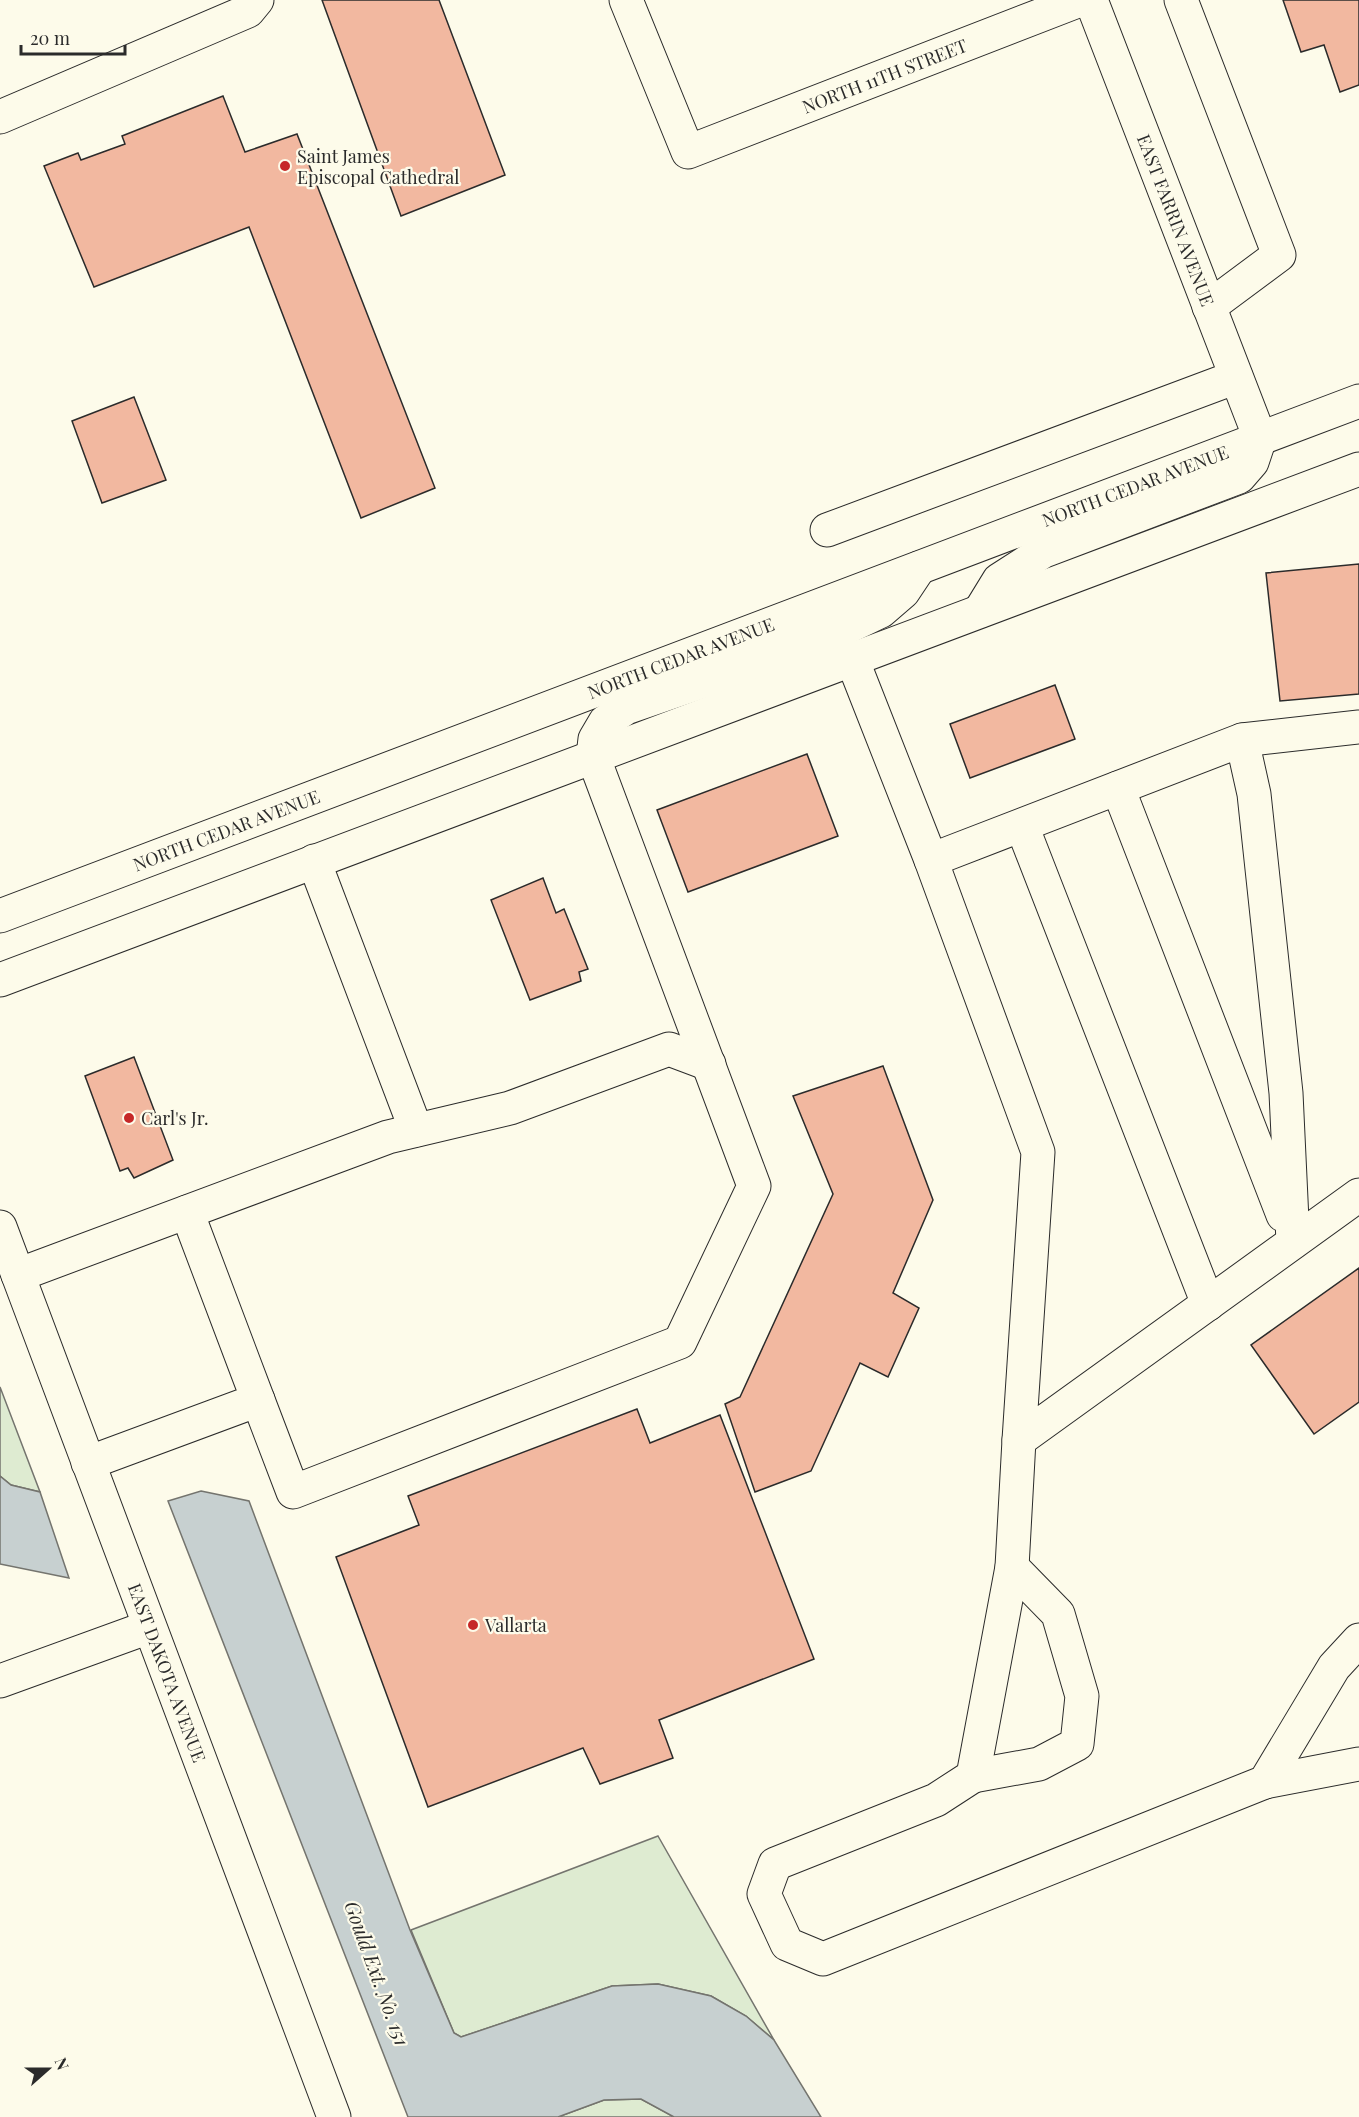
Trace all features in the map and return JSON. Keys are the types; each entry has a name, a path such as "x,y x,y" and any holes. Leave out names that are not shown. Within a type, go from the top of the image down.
{"main road":[{"path":"0,117 248,11 257,0"},
{"name":"NORTH 11TH STREET","path":"626,0 688,152 1080,0"},
{"name":"EAST FARRIN AVENUE","path":"1091,0 1260,438"},
{"path":"1181,0 1279,255 1209,307"},
{"path":"827,530 1236,377"},
{"name":"NORTH CEDAR AVENUE","path":"0,916 1359,401"},
{"path":"980,611 999,580 1044,551 1239,477 1252,462 1260,438"},
{"path":"0,980 1359,469"},
{"path":"187,1212 293,1492 680,1342 754,1186 593,756 595,739 605,722 626,708 826,636 881,611 903,592 920,567"},
{"path":"852,659 931,860 1038,1152 1018,1440 1012,1567 973,1776"},
{"path":"931,860 1242,740 1359,727"},
{"path":"1242,740 1254,794 1286,1093 1293,1242"},
{"path":"1118,788 1293,1242"},
{"path":"1022,826 1208,1304"},
{"path":"314,861 416,1130"},
{"path":"18,1275 388,1137 510,1108 669,1049 709,1064"},
{"path":"1018,1440 1359,1195"},
{"name":"EAST DAKOTA AVENUE","path":"0,1227 334,2117"},
{"path":"88,1463 258,1401"},
{"path":"1012,1567 1058,1614 1082,1696 1077,1744 1039,1764 973,1776 936,1800 775,1864 764,1894 787,1944 823,1959 1265,1782 1359,1764"},
{"path":"0,1682 149,1627"},
{"path":"1265,1782 1334,1667 1359,1640"}],"green space":[{"path":"0,1387 40,1492 11,1485 0,1476"},
{"path":"658,1836 774,2040 746,2016 711,1996 658,1984 612,1986 461,2037 454,2033 411,1930"},
{"path":"641,2099 674,2117 558,2117 604,2100"}],"water":[{"path":"0,1476 11,1485 40,1492 69,1578 0,1564"},
{"name":"Gould Ext. No. 151","path":"201,1491 249,1501 410,1930 454,2033 461,2037 612,1986 658,1984 711,1996 746,2016 774,2040 821,2117 674,2117 641,2099 604,2100 558,2117 408,2117 168,1501"}],"building":[{"path":"322,0 439,0 505,175 401,216"},
{"path":"1283,0 1359,0 1359,85 1340,92 1324,45 1301,52"},
{"path":"223,96 245,152 297,134 435,488 361,518 249,227 94,287 44,166 78,153 81,160 125,144 122,136"},
{"path":"134,397 166,480 102,503 72,421"},
{"path":"1359,564 1359,694 1280,701 1266,573"},
{"path":"1055,685 1075,739 970,778 950,724"},
{"path":"807,754 838,836 688,892 657,810"},
{"path":"543,878 556,913 564,909 588,969 579,972 581,981 530,1000 491,900"},
{"name":"Carl's Jr.","path":"134,1057 173,1160 134,1178 128,1168 120,1171 85,1076"},
{"path":"883,1066 933,1200 893,1293 919,1308 888,1377 860,1363 811,1471 755,1492 725,1404 740,1397 833,1194 793,1096"},
{"path":"1359,1268 1359,1402 1314,1434 1251,1345"},
{"path":"637,1409 650,1443 720,1415 814,1659 659,1720 673,1758 600,1784 583,1748 428,1807 336,1557 419,1525 408,1496"}],"place":[{"name":"Saint James Episcopal Cathedral","path":"285,166"},
{"name":"Carl's Jr.","path":"129,1118"},
{"name":"Vallarta","path":"473,1625"}]}
